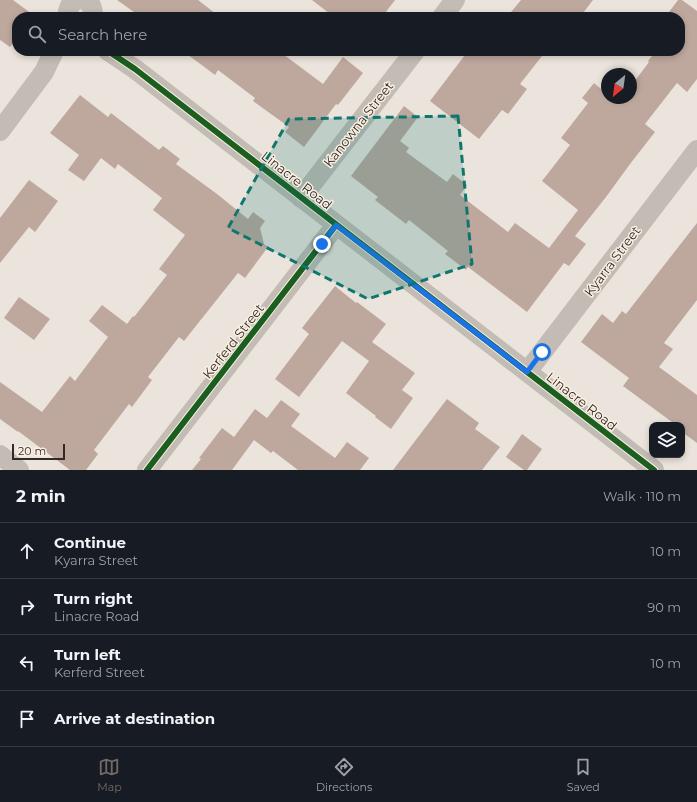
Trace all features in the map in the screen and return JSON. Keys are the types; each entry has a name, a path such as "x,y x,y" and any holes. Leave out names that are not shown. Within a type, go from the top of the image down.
{"street":[{"path":"446,12 455,0"},
{"path":"0,130 44,72 52,56"},
{"path":"44,72 63,56"},
{"name":"Linacre Road","path":"115,56 654,470"},
{"name":"Linacre Road","path":"123,56 135,70"},
{"name":"Kanowna Street","path":"301,198 411,56"},
{"name":"Kyarra Street","path":"527,372 697,150"},
{"name":"Kerferd Street","path":"147,470 336,225"},
{"path":"0,455 19,470"}],"highlighted area":[{"path":"458,116 472,264 368,299 228,228 289,119"}],"building":[{"path":"0,0 13,0 29,12 12,12 12,44 10,47 0,40"},
{"path":"117,0 198,0 214,12 134,12"},
{"path":"312,0 395,0 386,12 328,12"},
{"path":"521,0 593,0 584,12 511,12"},
{"path":"678,0 682,0 697,11 697,79 687,92 677,83 645,124 655,132 575,236 586,244 569,266 564,263 527,312 468,267 466,270 445,254 448,251 409,220 406,224 375,200 378,197 351,176 404,106 418,117 400,141 409,148 406,152 447,182 453,174 467,185 460,195 508,232 515,223 549,248 578,210 542,181 570,145 561,138 588,103 582,98 594,83 601,89 601,104 637,104 637,78 652,56 685,56 685,12 669,12"},
{"path":"190,56 286,56 323,84 343,57 363,73 338,105 336,104 304,147 285,132 289,127 253,101 255,98 218,70 215,75"},
{"path":"464,56 542,56 520,84 527,89 508,114 502,110 479,139 430,101"},
{"path":"80,95 108,117 111,113 159,150 163,146 180,159 176,164 248,219 253,212 265,221 260,228 264,244 268,247 245,278 238,273 184,341 179,337 148,377 152,380 132,407 129,404 94,450 98,454 86,470 70,470 0,419 0,382 42,412 70,376 75,381 108,337 89,321 102,305 127,324 167,275 159,269 185,235 153,210 162,198 118,164 115,169 101,158 84,181 68,170 79,155 50,133"},
{"path":"29,180 58,201 35,232 29,227 0,263 0,218"},
{"path":"697,223 697,300 664,343 673,349 659,367 697,395 697,443 685,434 685,422 672,422 623,386 629,378 581,342 602,314 613,323 622,311 626,314"},
{"path":"335,286 386,324 372,342 415,373 402,390 413,398 391,429 346,393 369,361 342,341 299,397 275,379 309,334 302,328"},
{"path":"19,297 50,319 34,340 4,318"},
{"path":"447,399 479,423 475,429 500,447 482,470 393,470"},
{"path":"281,400 300,414 291,426 335,458 347,442 369,458 360,470 298,470 273,451 271,453 254,440 232,470 192,470 201,459 199,458 222,428 234,437 255,409 267,418"},
{"path":"522,434 542,449 527,470 524,470 506,457"}],"cycle path":[{"path":"116,56 135,69 654,470"},
{"path":"147,470 336,225"}],"route":[{"path":"322,244 336,225 527,372 542,352"}]}
